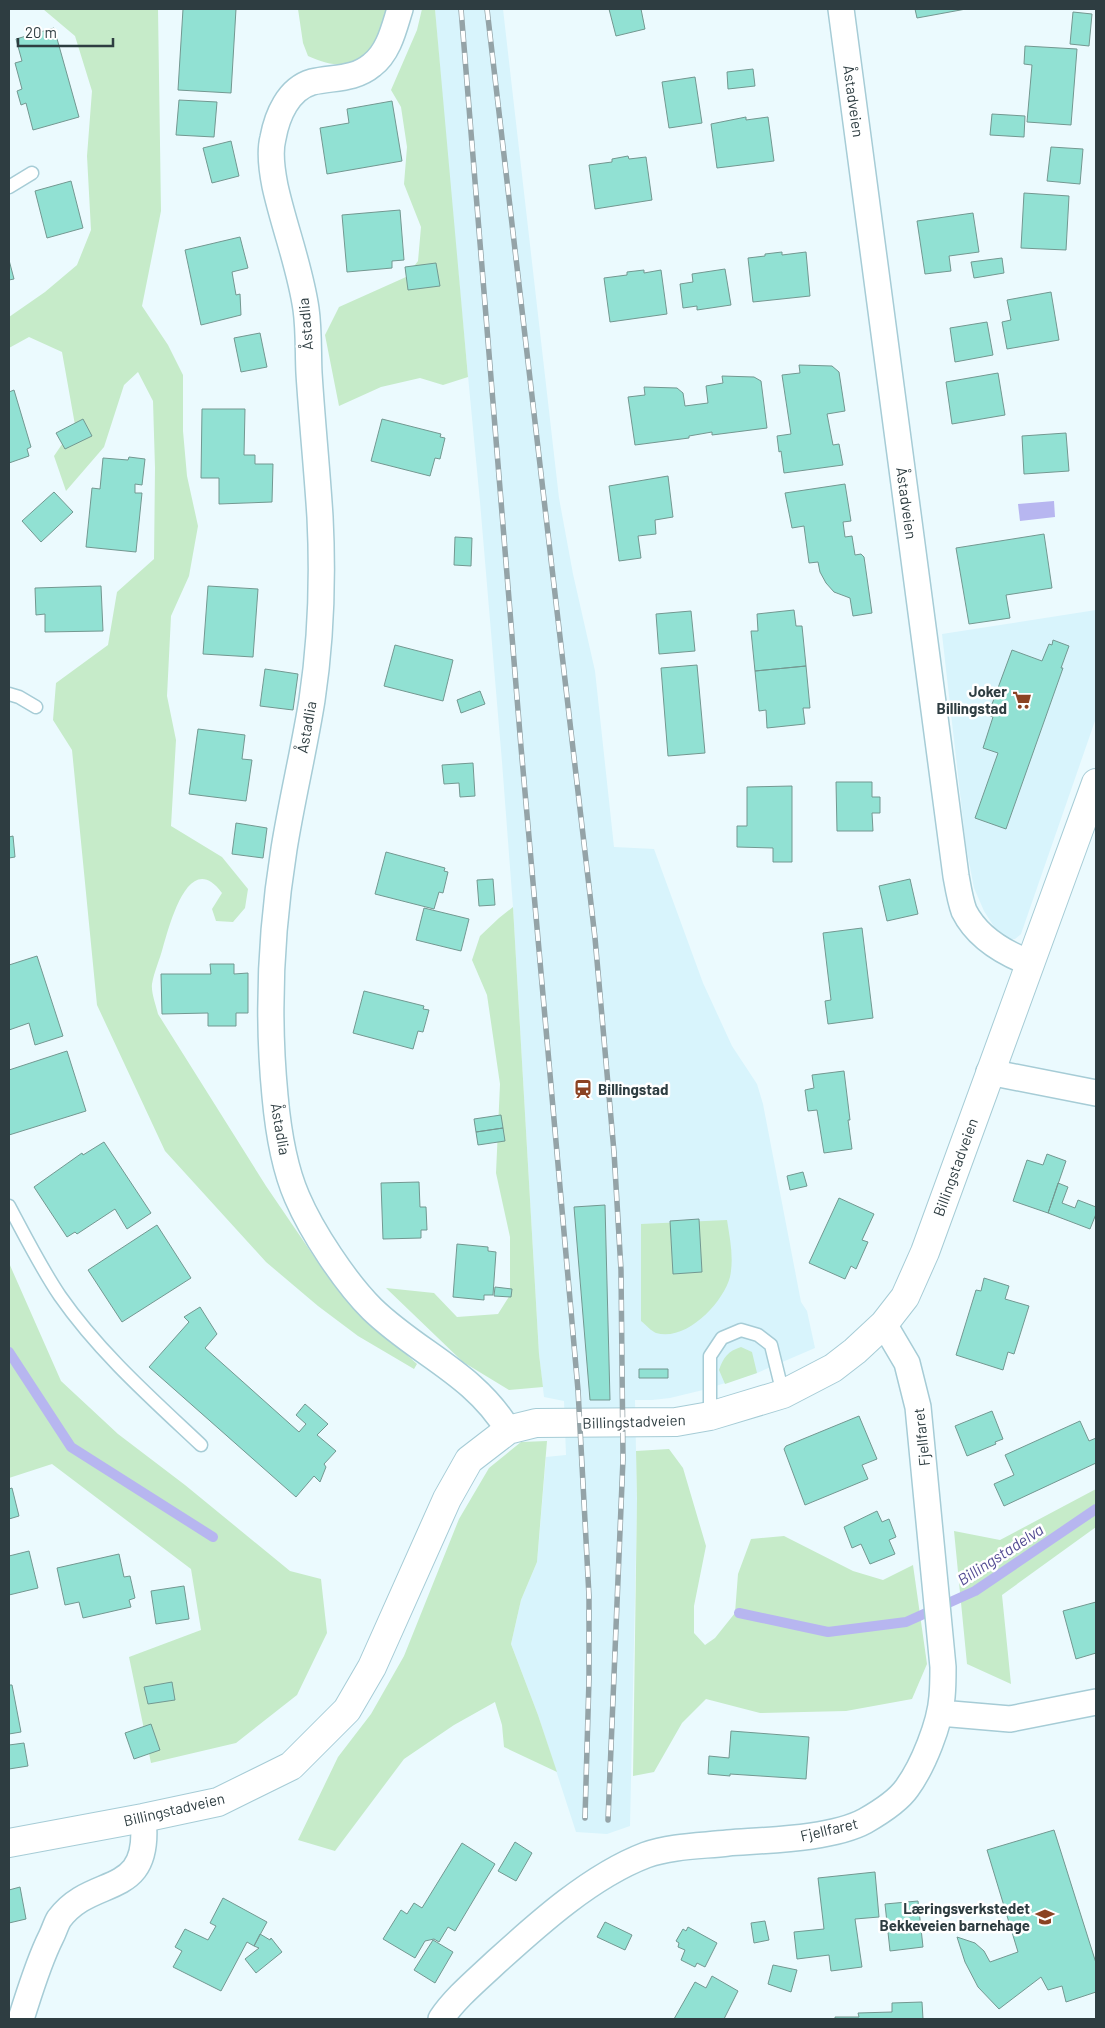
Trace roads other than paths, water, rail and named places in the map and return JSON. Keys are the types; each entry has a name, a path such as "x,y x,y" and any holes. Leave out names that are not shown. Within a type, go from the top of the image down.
{"main road":[{"name":"Billingstadveien","path":"9,1843 218,1802 291,1766 347,1710 372,1667 447,1499 469,1460 508,1430 536,1422 676,1422 710,1416 783,1394 833,1368 884,1324 905,1297 925,1252 989,1072 1096,783"}],"street":[{"name":"Åstadlia","path":"400,9 391,38 383,54 374,64 357,75 342,79 314,82 304,86 290,97 279,118 272,142 272,171 280,211 298,273 306,310 320,519 320,584 319,634 312,697 284,851 272,958 272,1059 279,1130 296,1196 334,1261 372,1309 397,1330 453,1370 487,1399 508,1430"},
{"name":"Åstadveien","path":"841,9 956,876 964,910 970,920 996,946 1012,956 1030,963"},
{"path":"989,1072 1096,1093"},
{"name":"Fjellfaret","path":"441,2019 447,2010 482,1975 541,1923 607,1874 646,1855 681,1848 811,1836 864,1821 888,1805 906,1789 920,1766 940,1713 943,1667 918,1407 907,1363 884,1324"},
{"path":"940,1713 1010,1719 1096,1702"},
{"path":"21,2019 38,1963 59,1919 82,1898 128,1878 143,1855 145,1838 143,1818"}],"lane":[{"path":"9,187 32,173"},
{"path":"9,694 19,697 36,707"},
{"path":"9,1206 60,1295 92,1338 201,1445"},
{"path":"710,1416 710,1356 722,1338 741,1330 758,1335 771,1345 783,1394"}],"water":[{"path":"1054,501 1055,517 1020,521 1018,504"}],"waterway":[{"path":"9,1352 71,1447 213,1537"},
{"name":"Billingstadelva","path":"739,1613 828,1632 906,1622 975,1591 1096,1509"}],"railway":[{"path":"461,9 521,747 578,1390 589,1596 585,1818"},
{"path":"487,9 595,938 614,1152 621,1270 623,1459 608,1820"}],"place":[{"name":"Joker Billingstad","path":"1022,700"},
{"name":"Billingstad","path":"583,1089"},
{"name":"Læringsverkstedet Bekkeveien barnehage","path":"1045,1917"}]}
